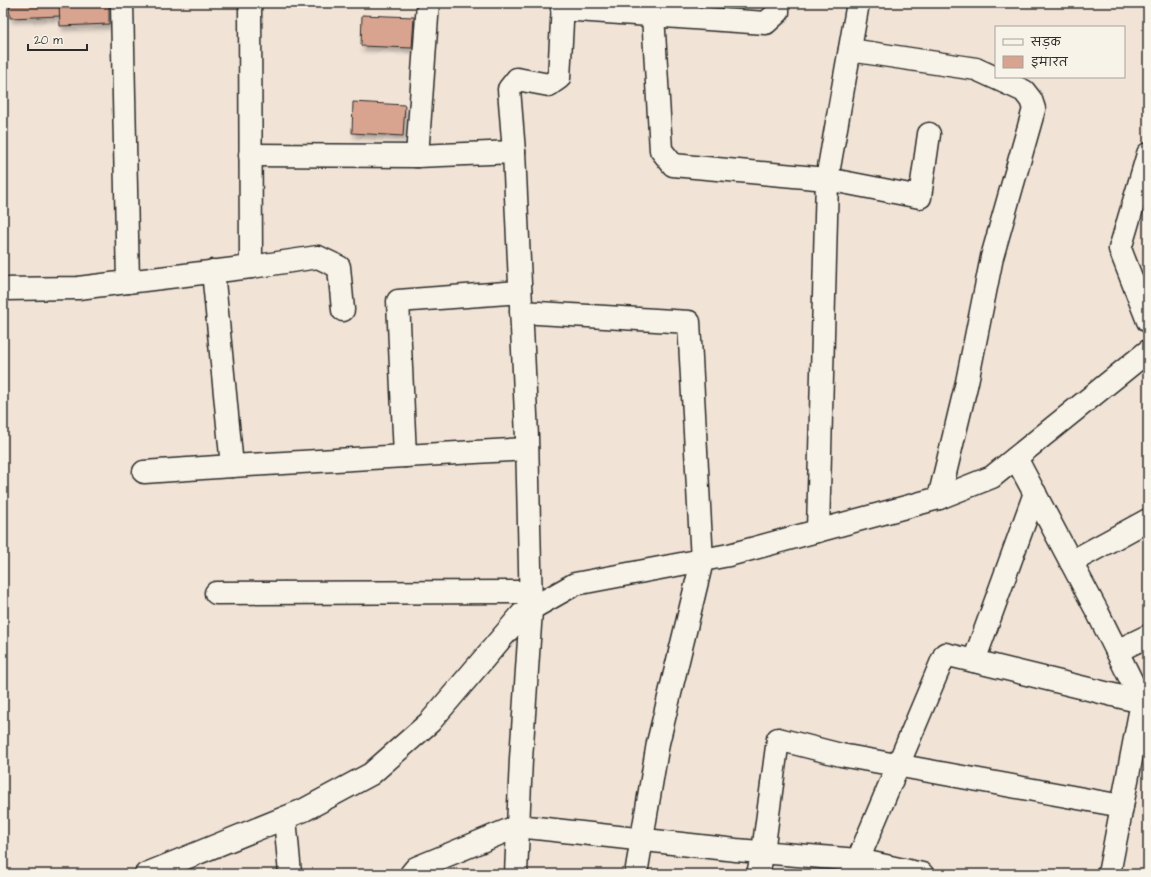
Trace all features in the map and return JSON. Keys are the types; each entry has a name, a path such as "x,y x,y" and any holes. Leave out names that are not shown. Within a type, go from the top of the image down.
{"street":[{"path":"122,3 128,282"},
{"path":"250,3 251,267"},
{"path":"417,156 428,3"},
{"path":"516,874 530,601 527,449 514,152 509,89 517,78 549,85 560,78 563,6 653,15 766,23 778,12 778,3"},
{"path":"818,531 828,179 858,3"},
{"path":"653,15 661,150 673,164 828,179 920,197 929,134"},
{"path":"850,50 976,69 995,78"},
{"path":"939,498 967,382 992,257 1034,109 1032,100 1024,91 996,78"},
{"path":"250,155 417,156 514,152"},
{"path":"1148,154 1120,249 1148,321"},
{"path":"3,289 78,288 251,267 318,257 339,267 343,310"},
{"path":"213,271 232,466"},
{"path":"405,456 398,301 520,302 689,322 702,561 658,743 636,874"},
{"path":"216,593 530,601 576,584 729,555 939,498 992,477 1148,351"},
{"path":"144,472 527,449"},
{"path":"1016,458 1145,703 1122,806 1109,874"},
{"path":"974,661 1035,493"},
{"path":"1071,562 1148,520"},
{"path":"146,874 304,810 370,774 430,722 522,614 530,601"},
{"path":"1117,651 1148,636"},
{"path":"858,860 945,654 1145,703"},
{"path":"758,874 763,852 778,739 841,755 1122,806"},
{"path":"285,818 290,874"},
{"path":"411,874 416,868 518,826 641,840 858,860 922,874"}],"building":[{"path":"9,3 59,3 60,16 10,18"},
{"path":"59,3 109,3 109,24 60,26"},
{"path":"362,15 414,17 412,48 361,46"},
{"path":"353,102 405,105 403,136 352,133"}]}
